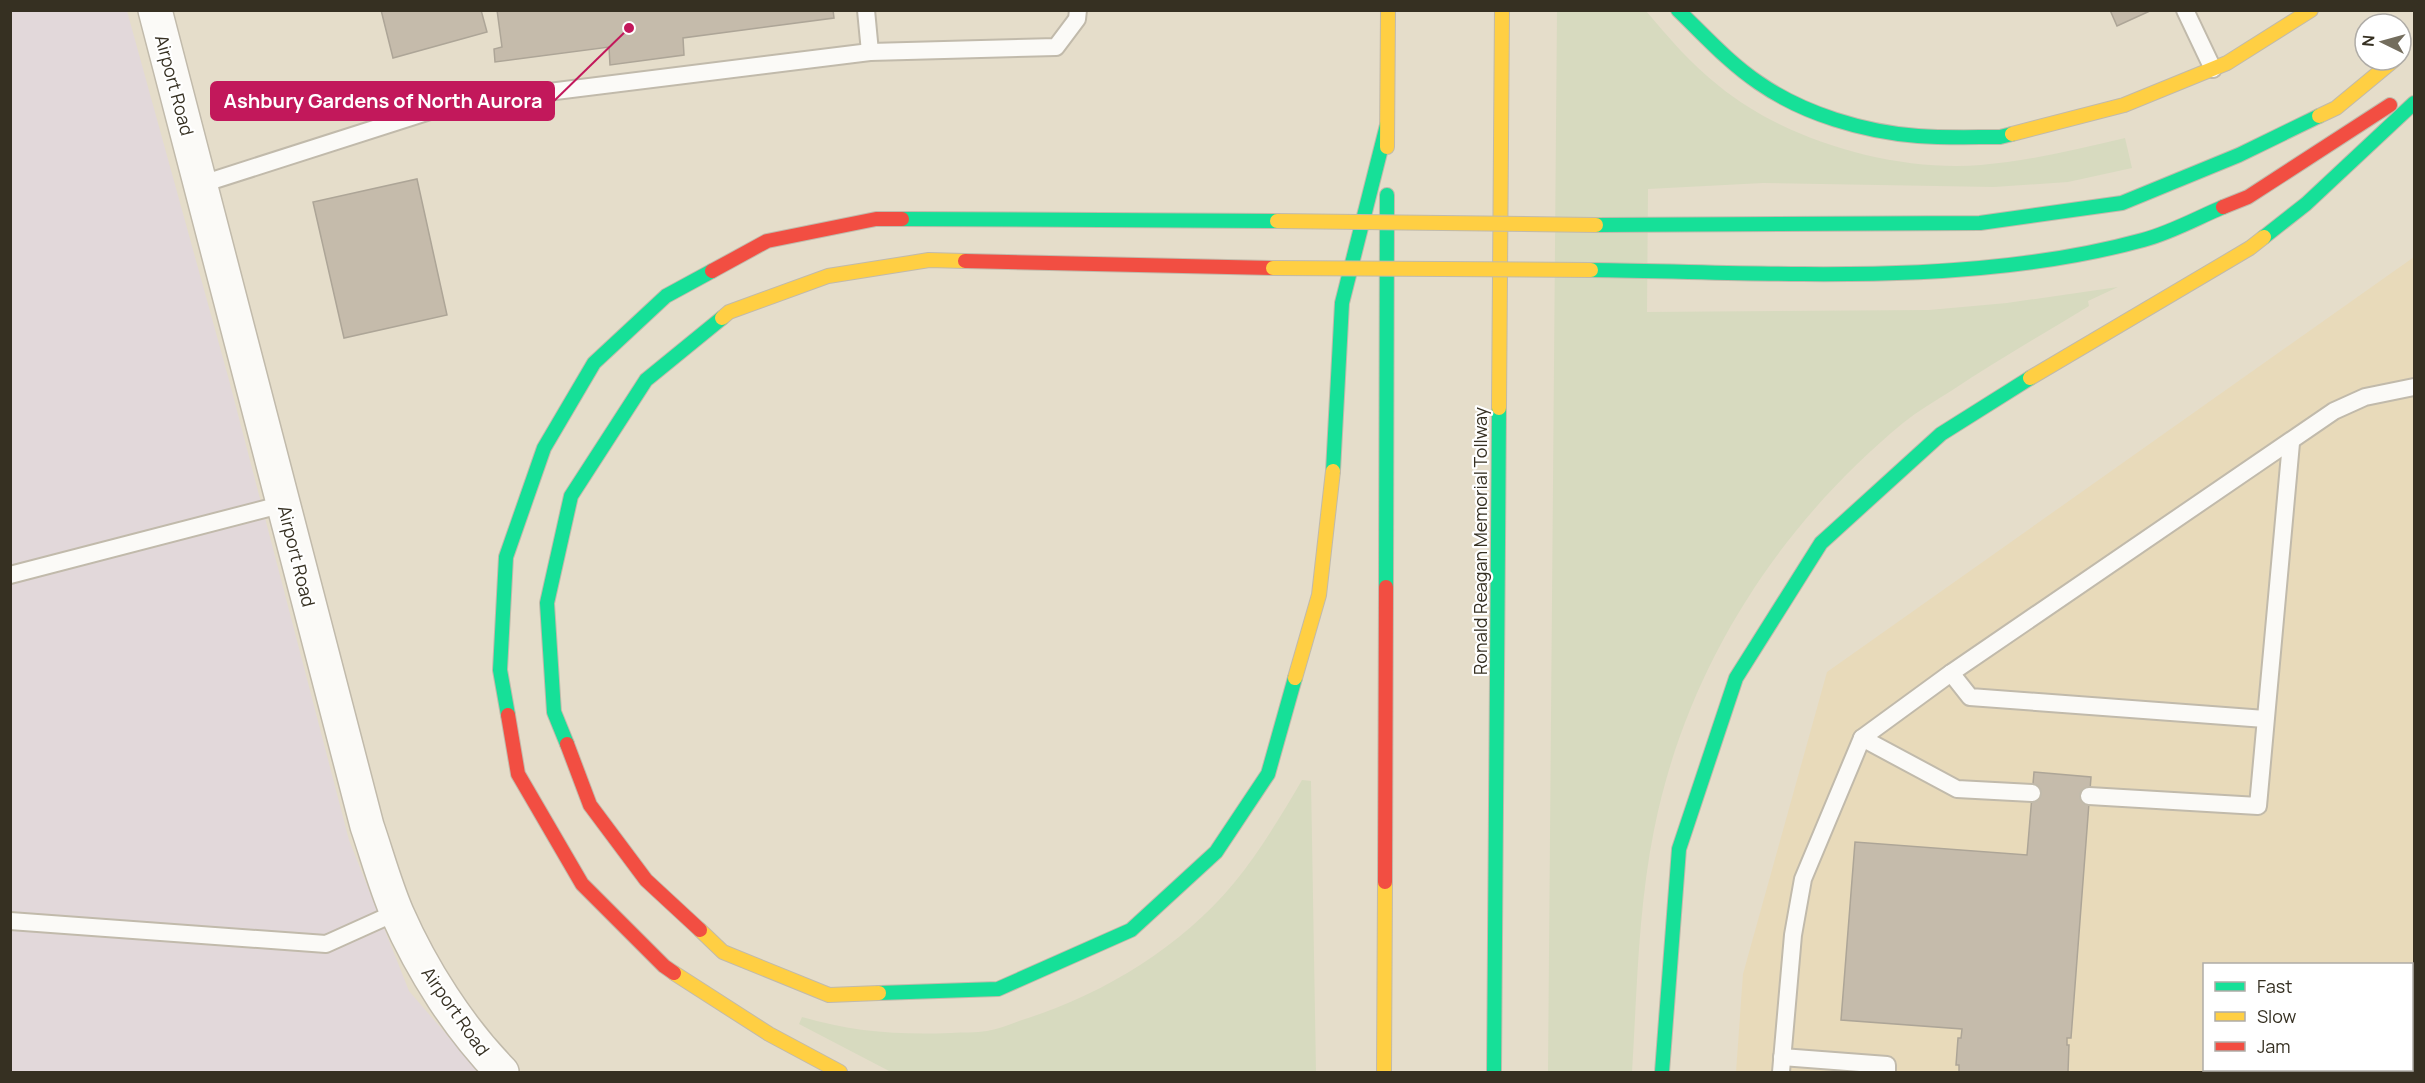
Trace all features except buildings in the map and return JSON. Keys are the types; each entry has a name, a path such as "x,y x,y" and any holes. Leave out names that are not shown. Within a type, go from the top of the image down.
{"highway":[{"path":"1384,1072 1388,10"},
{"name":"Ronald Reagan Memorial Tollway","path":"1494,1072 1502,10"},
{"path":"1678,10 1733,63 1760,84 1798,105 1858,126 1917,136 2000,137 2124,105 2213,69 2227,63 2311,10"},
{"path":"840,1072 769,1034 664,966 582,884 519,774 500,670 506,557 544,448 594,363 666,296 767,240 876,219 1596,225 1980,223 2122,202 2240,155 2336,108 2380,72"},
{"path":"1387,125 1342,303 1336,447 1319,595 1268,774 1216,852 1131,930 998,989 829,995 723,952 646,880 590,805 554,712 548,603 571,496 646,380 729,312 828,276 929,260 1273,268 1591,270 1935,273 2057,259 2145,240 2248,197 2415,89"},
{"path":"1662,1072 1679,849 1736,678 1821,543 1941,434 2091,340 2250,248 2306,204 2415,103"}],"street":[{"name":"Airport Road","path":"155,10 367,826 397,912 427,970 484,1054 502,1072"}],"lane":[{"path":"866,10 870,52"},
{"path":"202,184 452,104 870,52 1056,47 1077,19 1078,10"},
{"path":"2185,10 2213,69"},
{"path":"1887,1072 1887,1065 1782,1065 1793,935 1803,879 1862,738 1951,673 2291,443 2334,411 2365,397 2415,387"},
{"path":"2089,796 2258,806 2291,443"},
{"path":"10,575 284,504"},
{"path":"1951,673 1970,698 2265,718"},
{"path":"1862,738 1957,789 2032,793"},
{"path":"10,921 326,944 397,912"}],"shaded area":[{"path":"10,11 127,11 229,380 349,840 409,991 479,1072 11,1072"},
{"path":"2414,257 2414,1072 1736,1072 1743,974 1827,672"}],"green space":[{"path":"1557,11 1646,11 1699,69 1746,105 1776,123 1843,149 1878,158 1913,163 1948,166 1981,165 2035,158 2125,138 2132,168 2068,182 1994,187 1763,183 1648,189 1647,312 1929,310 2007,303 2118,287 2088,301 2089,306 1985,369 1903,423 1857,464 1815,508 1777,555 1743,605 1714,658 1689,713 1669,771 1654,830 1641,921 1632,1072 1548,1072"},
{"path":"1302,780 1311,781 1316,1072 891,1072 799,1024 802,1017 840,1026 894,1033 983,1032 1052,1010 1110,983 1164,948 1213,907 1253,858"}],"traffic: fast":[{"path":"1678,10 1737,67 1759,83 1795,104 1835,120 1898,134 1928,137 2000,137 2012,134"},
{"path":"2264,237 2306,204 2414,103"},
{"path":"1596,225 1980,223 2122,203 2239,155 2319,116"},
{"path":"1333,471 1342,303 1387,125"},
{"path":"1386,587 1387,195"},
{"path":"1591,270 1869,274 2008,265 2076,255 2143,240 2223,207"},
{"path":"902,219 1277,221"},
{"path":"508,715 500,670 506,557 544,448 594,363 666,296 712,271"},
{"path":"567,744 554,712 547,603 571,496 646,380 722,318"},
{"path":"1662,1072 1679,849 1736,678 1821,543 1941,434 2030,378"},
{"path":"1494,1072 1499,408"},
{"path":"879,993 998,989 1131,930 1216,852 1268,774 1295,678"}],"traffic: slow":[{"path":"1387,147 1388,10"},
{"path":"1499,408 1502,10"},
{"path":"2012,134 2124,105 2227,63 2311,10"},
{"path":"2319,116 2336,108 2380,72"},
{"path":"1277,221 1596,225"},
{"path":"2030,378 2250,248 2264,237"},
{"path":"722,318 729,312 828,276 929,260 965,261"},
{"path":"1273,268 1591,270"},
{"path":"1295,678 1319,595 1333,471"},
{"path":"1384,1072 1385,882"},
{"path":"700,930 723,952 829,995 879,993"},
{"path":"674,973 769,1034 840,1072"}],"traffic: jam":[{"path":"2223,207 2248,197 2390,105"},
{"path":"712,271 767,241 876,219 902,219"},
{"path":"965,261 1273,268"},
{"path":"1385,882 1386,587"},
{"path":"508,715 518,774 582,884 664,966 674,973"},
{"path":"567,744 590,805 646,880 700,930"}],"place":[{"name":"Ashbury Gardens of North Aurora","path":"629,28"}]}
